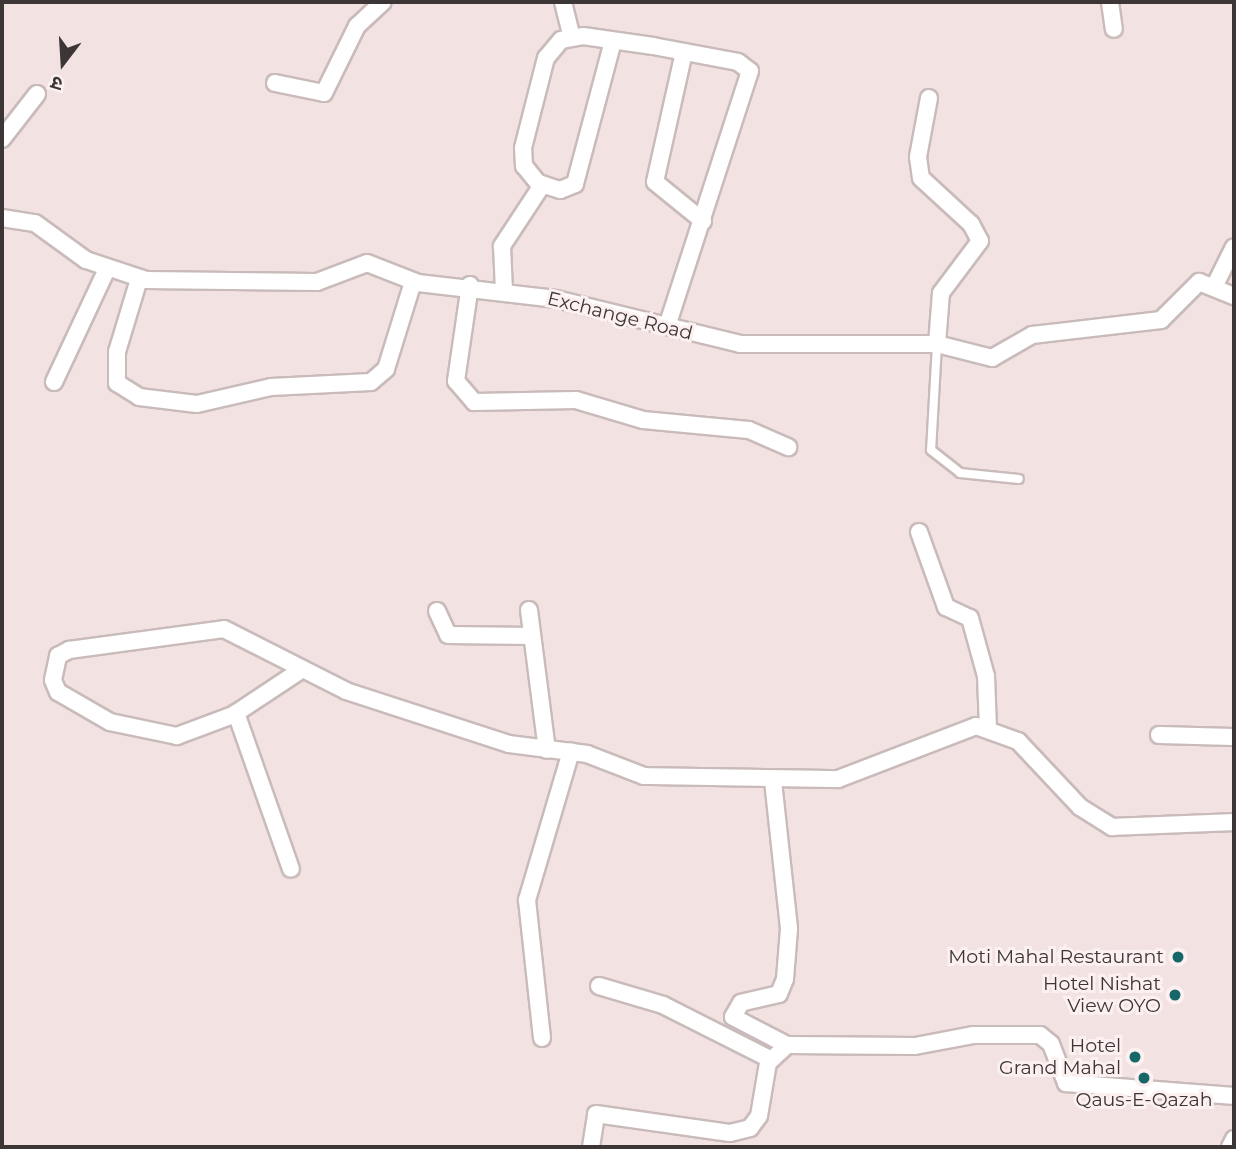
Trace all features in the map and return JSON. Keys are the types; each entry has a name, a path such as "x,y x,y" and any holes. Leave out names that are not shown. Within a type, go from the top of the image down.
{"street":[{"path":"275,83 324,93 357,26 383,2"},
{"path":"563,2 572,37"},
{"path":"1110,2 1114,29"},
{"path":"613,41 575,184 542,185 524,166 523,148 546,58 554,44 572,37 613,41 738,62 750,71 667,326"},
{"path":"684,52 655,182 703,221"},
{"path":"2,139 37,94"},
{"path":"929,98 918,157 921,178 971,224 980,241 941,293 937,344"},
{"path":"504,290 502,246 542,185"},
{"name":"Exchange Road","path":"2,218 35,223 107,269 139,279 317,282 367,263 413,282 504,290 740,344 937,344 998,357 1032,335 1161,320 1193,285 1215,285"},
{"path":"1234,247 1215,285 1234,296"},
{"path":"54,382 107,269"},
{"path":"139,279 117,352 117,383 139,397 197,404 271,387 371,382 386,369 413,282"},
{"path":"470,285 456,381 474,402 576,400 643,420 749,430 788,447"},
{"path":"919,532 946,607 970,618 986,676 988,728"},
{"path":"528,610 547,750"},
{"path":"437,611 448,635 532,636"},
{"path":"298,672 236,713 188,735 118,725 55,688 57,659 98,644 224,629 298,672 492,739 547,750 570,751 645,776 773,782 849,776 964,727 988,728 1018,741 1080,807 1112,827 1234,822"},
{"path":"236,713 290,869"},
{"path":"1159,735 1234,737"},
{"path":"542,1038 527,900 570,751"},
{"path":"773,782 789,929 785,979 779,994 741,1003 733,1017 787,1045 915,1046 974,1035 1033,1034 1051,1044 1066,1083 1234,1096"},
{"path":"599,986 663,1004 770,1059"},
{"path":"591,1147 596,1114 730,1132 750,1128 759,1116 770,1059 787,1045"},
{"path":"1230,1147 1234,1139"}],"lane":[{"path":"937,344 931,450 960,473 1019,479"}],"place":[{"name":"Moti Mahal Restaurant","path":"1178,957"},
{"name":"Hotel Nishat View OYO","path":"1175,995"},
{"name":"Hotel Grand Mahal","path":"1135,1057"},
{"name":"Qaus-E-Qazah","path":"1144,1078"}]}
